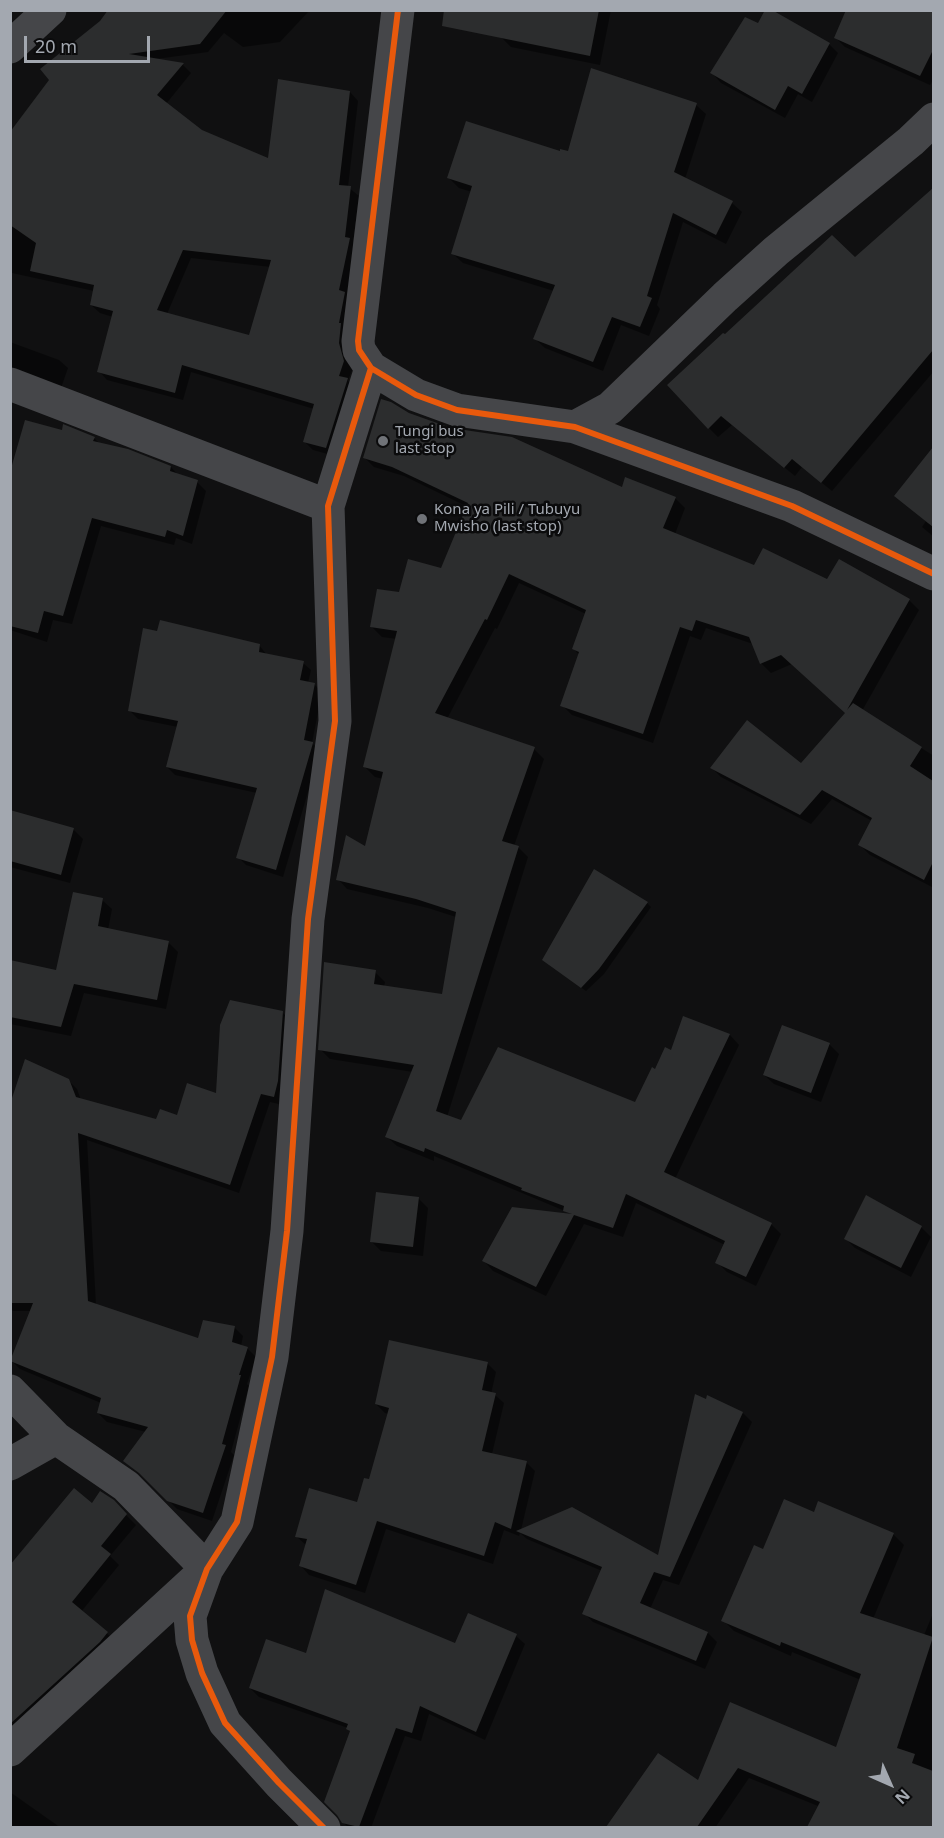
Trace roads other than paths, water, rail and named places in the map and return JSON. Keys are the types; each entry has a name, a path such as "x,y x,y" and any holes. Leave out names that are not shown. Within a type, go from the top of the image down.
{"street":[{"path":"10,47 50,10"},
{"path":"398,10 358,341 359,350 371,368 416,395 457,410 575,427 792,506 933,574"},
{"path":"575,427 610,408 724,297 776,251 911,141 933,119"},
{"path":"324,1827 279,1783 225,1724 202,1673 192,1640 190,1617 207,1569 237,1522 272,1357 288,1231 308,919 335,721 328,506 371,368"},
{"path":"10,384 328,506"},
{"path":"10,1390 56,1438 126,1486 207,1569"},
{"path":"10,1464 56,1438"},
{"path":"10,1750 207,1569"}],"place":[{"name":"Tungi bus last stop","path":"383,441"},
{"name":"Kona ya Pili / Tubuyu Mwisho (last stop)","path":"422,519"}]}
